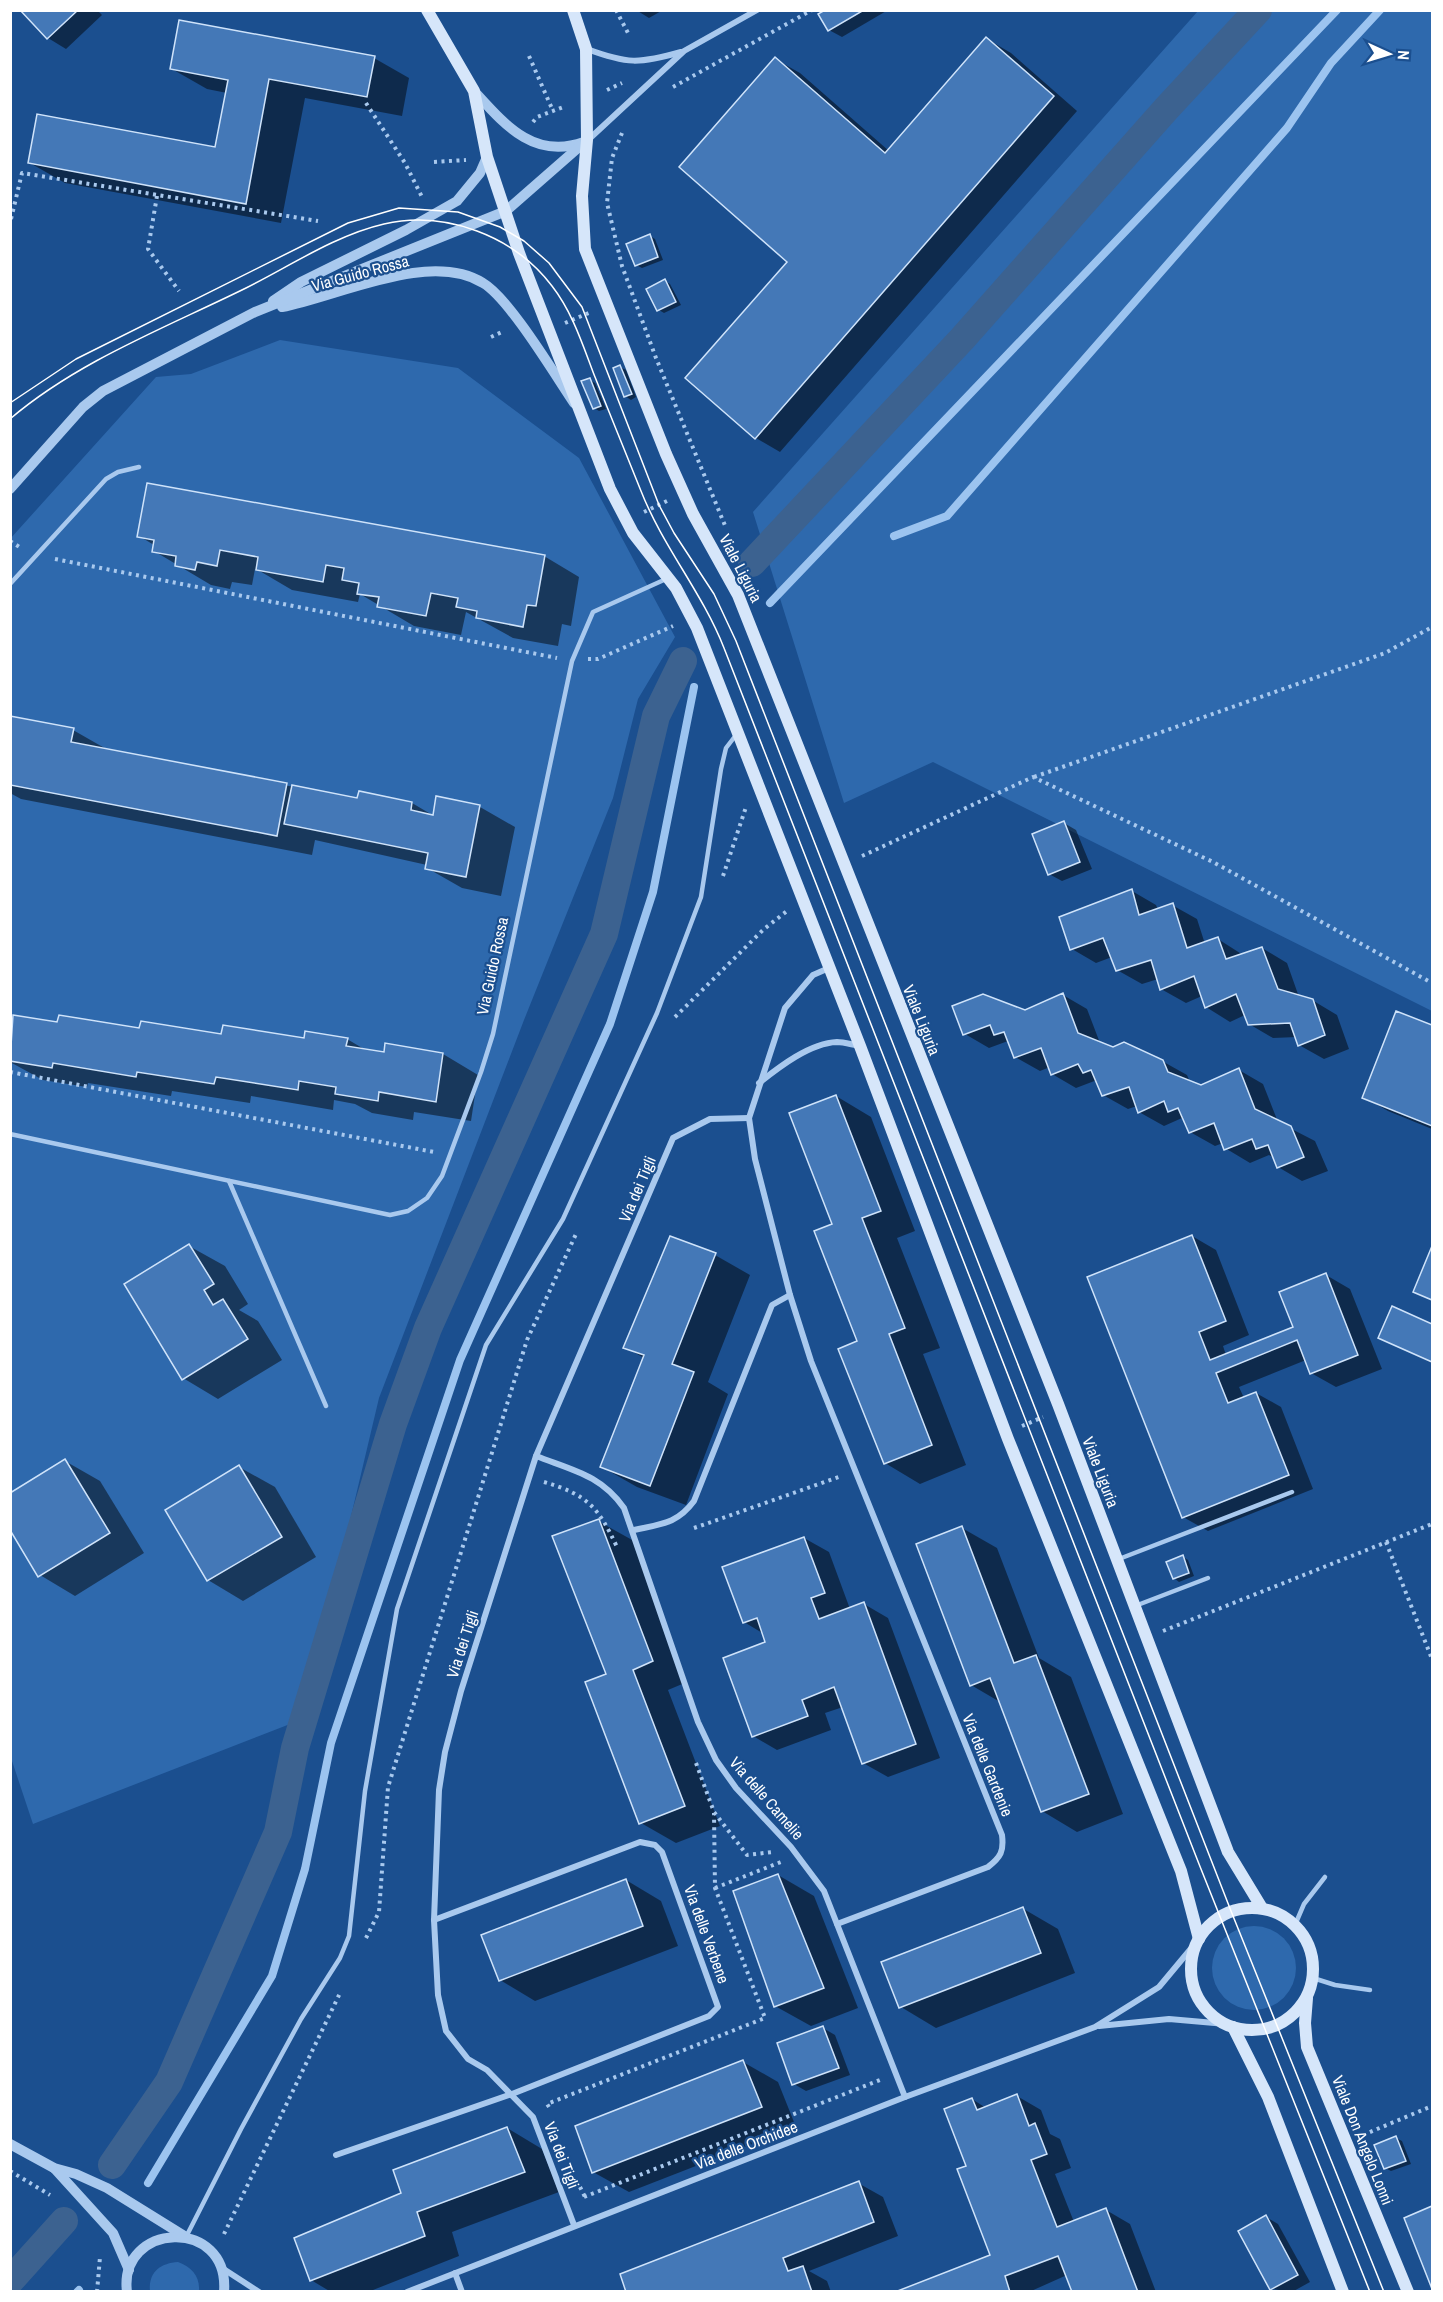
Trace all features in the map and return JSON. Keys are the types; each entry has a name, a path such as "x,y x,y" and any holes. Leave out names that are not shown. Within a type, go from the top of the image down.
{"main road":[{"path":"428,10 474,91 487,157 519,253 625,520 668,578 697,628 860,1046 1008,1439 1180,1871 1200,1939"},
{"name":"Viale Liguria","path":"573,10 586,49 587,140 582,196 585,249 666,454 693,514 738,595 1058,1404 1228,1852 1262,1908"},
{"path":"1246,1908 1262,1908 1280,1915 1295,1925 1306,1941 1312,1959 1313,1978 1307,1996 1296,2012 1278,2025 1249,2030 1229,2026 1209,2012 1198,1996 1192,1977 1193,1958 1200,1939 1208,1927 1225,1914 1246,1908"},
{"name":"Viale Don Angelo Lonni","path":"1307,1996 1305,2023 1307,2047 1408,2292"},
{"path":"1229,2026 1268,2097 1343,2292"}],"street":[{"path":"474,91 501,120 523,137 544,147 573,146 587,140 684,51 757,10"},
{"path":"586,49 613,59 630,62 684,51"},
{"name":"Via Guido Rossa","path":"11,486 83,407 103,391 255,312 506,211 587,140"},
{"name":"Via Guido Rossa","path":"255,312 301,282 406,230 457,201 480,173 487,157"},
{"name":"Via Guido Rossa","path":"255,312 311,302 399,275 445,271 462,273 484,283 506,306 583,416"},
{"path":"829,968 813,975 785,1008 749,1118 755,1159 790,1295 811,1361 854,1472"},
{"path":"759,1083 786,1062 810,1050 836,1042 860,1046"},
{"name":"Via dei Tigli","path":"574,2225 532,2117 487,2070 468,2059 446,2031 438,1995 434,1920 439,1790 445,1752 461,1691 536,1456 674,1138 710,1119 749,1118"},
{"path":"633,1530 665,1524 683,1516 694,1501 772,1305 790,1295"},
{"name":"Via delle Camelie","path":"536,1456 593,1478 612,1490 624,1508 698,1722 716,1760 736,1788 808,1867 824,1891 905,2097"},
{"name":"Via delle Gardenie","path":"837,1924 988,1867 1000,1858 1003,1847 998,1825 854,1472"},
{"name":"Via delle Verbene","path":"336,2155 512,2094 709,2016 718,2007 663,1852 655,1845 640,1842 434,1920"},
{"name":"Via delle Orchidee","path":"407,2292 905,2097 1095,2027 1159,1987 1200,1939"},
{"name":"Via delle Orchidee","path":"1095,2027 1169,2019 1229,2026"},
{"path":"10,2144 54,2168 99,2184 208,2248 222,2268 259,2292"},
{"path":"54,2168 113,2233 129,2270"},
{"path":"126,2290 129,2270 143,2248 165,2237 186,2237"},
{"path":"222,2268 224,2292"},
{"path":"455,2273 462,2292"}],"lane":[{"path":"10,584 106,479 118,472 139,467"},
{"name":"Via Guido Rossa","path":"10,1134 390,1215 408,1211 427,1198 442,1176 493,1034 572,661 593,612 668,578"},
{"path":"186,2237 257,2099 301,2019 340,1958 349,1936 365,1791 397,1609 486,1345 563,1219 657,1013 701,897 721,769 726,748 738,732"},
{"path":"229,1181 326,1406"},
{"path":"1117,1560 1292,1491"},
{"path":"1135,1606 1208,1578"},
{"path":"1295,1925 1304,1904 1325,1877"},
{"path":"1313,1978 1335,1985 1370,1990"}],"path":[{"path":"616,10 628,33"},
{"path":"670,89 812,10"},
{"path":"529,56 553,111"},
{"path":"527,130 537,117 632,79"},
{"path":"366,103 405,163 422,197"},
{"path":"625,125 612,158 608,203 622,266 656,358 730,537"},
{"path":"434,162 471,160"},
{"path":"11,219 22,173 318,221"},
{"path":"157,196 148,249 179,291"},
{"path":"561,324 595,311"},
{"path":"491,337 509,329"},
{"path":"640,514 670,499"},
{"path":"38,552 82,566 572,661 598,659 676,624"},
{"path":"844,864 1033,777 1384,653 1432,627"},
{"path":"1033,777 1213,862 1432,983"},
{"path":"672,1025 676,1014 764,929 790,909"},
{"path":"10,1072 450,1155"},
{"path":"363,1944 379,1912 388,1787 527,1340 577,1231"},
{"path":"1008,1439 1019,1435 1017,1428 1051,1413 1049,1408 1058,1404"},
{"path":"692,1529 854,1472"},
{"path":"1160,1632 1432,1524"},
{"path":"1386,1542 1432,1659"},
{"path":"715,1888 781,1862"},
{"path":"224,2234 343,1987"},
{"path":"566,2204 880,2080"},
{"path":"1359,2136 1432,2106"},
{"path":"10,2171 55,2198"},
{"path":"97,2292 101,2267 98,2251"}],"shaded area":[{"path":"1198,11 1432,11 1432,1011 933,762 844,803 753,512"},
{"path":"280,340 458,368 579,458 675,637 638,699 613,798 524,1020 379,1398 303,1719 33,1824 10,1755 10,539 156,377 191,374"},
{"path":"1254,1926 1270,1929 1284,1938 1293,1952 1296,1968 1293,1984 1284,1998 1270,2007 1254,2010 1238,2007 1224,1998 1215,1984 1212,1968 1215,1952 1224,1938 1238,1929"},
{"path":"178,2262 194,2273 199,2291 150,2291 151,2279 156,2270 166,2264"}],"building":[{"path":"20,10 78,10 47,39"},
{"path":"825,10 864,10 828,31 818,14"},
{"path":"179,20 375,56 367,97 269,79 246,204 28,163 37,114 215,147 228,80 170,69"},
{"path":"986,37 1054,96 755,439 685,378 787,262 679,167 775,57 885,153"},
{"path":"650,234 658,257 635,266 626,244"},
{"path":"665,279 676,302 657,311 646,289"},
{"path":"620,365 632,394 624,397 613,368"},
{"path":"590,378 601,406 593,409 581,381"},
{"path":"147,483 545,555 536,606 527,605 523,627 476,618 477,611 456,607 458,598 431,593 426,616 377,607 379,597 357,594 359,583 342,580 344,568 326,565 323,582 256,570 258,557 220,550 217,566 197,562 195,570 175,566 176,556 152,552 154,540 137,537"},
{"path":"10,716 74,728 71,742 287,783 277,836 10,785"},
{"path":"292,785 357,798 359,791 412,802 411,810 433,815 436,796 480,805 466,877 425,869 428,853 284,824"},
{"path":"1064,821 1080,862 1048,875 1032,834"},
{"path":"1132,889 1139,915 1173,903 1187,948 1218,937 1226,959 1262,947 1278,989 1313,999 1325,1035 1298,1046 1290,1023 1248,1025 1236,994 1205,1008 1194,976 1160,990 1151,960 1116,971 1103,938 1070,950 1059,917"},
{"path":"1063,993 1078,1033 1113,1047 1124,1042 1163,1060 1168,1072 1201,1085 1239,1068 1255,1109 1291,1126 1304,1157 1277,1168 1268,1145 1256,1149 1252,1139 1224,1150 1214,1123 1189,1133 1178,1108 1168,1112 1164,1101 1138,1113 1129,1087 1102,1096 1091,1070 1083,1073 1078,1064 1051,1075 1041,1048 1014,1058 1004,1032 994,1035 990,1025 963,1035 952,1006 983,994 1025,1010"},
{"path":"1396,1011 1432,1025 1432,1126 1362,1098"},
{"path":"13,1015 57,1022 59,1015 139,1028 141,1021 221,1034 223,1025 304,1038 305,1031 348,1038 346,1046 384,1052 385,1043 443,1053 436,1102 379,1092 378,1101 335,1094 336,1087 299,1081 298,1090 216,1077 214,1084 137,1072 136,1077 53,1063 52,1068 10,1061"},
{"path":"836,1095 881,1211 862,1218 905,1328 889,1334 932,1445 884,1464 838,1349 857,1341 814,1231 832,1224 789,1113"},
{"path":"1192,1235 1226,1321 1199,1332 1210,1360 1293,1327 1279,1292 1326,1273 1358,1355 1310,1374 1297,1340 1216,1373 1228,1403 1256,1392 1289,1475 1182,1518 1087,1277"},
{"path":"670,1236 716,1253 672,1364 694,1372 650,1486 600,1467 644,1355 623,1348"},
{"path":"189,1244 214,1284 204,1290 213,1305 223,1299 248,1339 182,1380 124,1284"},
{"path":"1432,1246 1432,1300 1413,1292"},
{"path":"1392,1306 1432,1324 1432,1362 1378,1338"},
{"path":"65,1459 110,1533 38,1577 10,1530 10,1493"},
{"path":"239,1465 282,1537 207,1581 165,1510"},
{"path":"599,1519 653,1661 633,1670 685,1806 639,1824 585,1682 606,1674 552,1536"},
{"path":"962,1526 1014,1663 1036,1655 1089,1794 1041,1812 990,1678 970,1686 916,1544"},
{"path":"804,1537 825,1593 811,1598 819,1619 864,1602 916,1744 862,1764 834,1687 802,1700 808,1716 752,1737 723,1658 765,1642 757,1618 743,1623 722,1567"},
{"path":"1183,1555 1189,1573 1173,1579 1166,1562"},
{"path":"778,1874 824,1988 774,2007 733,1891"},
{"path":"626,1879 643,1926 499,1981 481,1935"},
{"path":"1023,1907 1041,1953 899,2008 881,1962"},
{"path":"823,2026 839,2068 792,2085 777,2043"},
{"path":"743,2060 762,2107 592,2173 575,2126"},
{"path":"1017,2094 1029,2126 1035,2123 1047,2154 1031,2160 1057,2227 1106,2208 1138,2292 1072,2292 1058,2256 1005,2276 1010,2292 895,2292 990,2255 957,2169 966,2166 944,2109 972,2098 977,2110"},
{"path":"507,2127 525,2172 417,2212 425,2236 310,2281 294,2238 401,2193 393,2170"},
{"path":"1396,2136 1406,2161 1384,2169 1374,2145"},
{"path":"859,2181 874,2222 783,2258 788,2271 803,2266 812,2292 626,2292 620,2274"},
{"path":"1432,2206 1432,2289 1404,2218"},
{"path":"1266,2215 1298,2275 1270,2290 1238,2231"}],"waterway":[{"path":"752,563 962,339 1167,108 1258,10"},
{"path":"770,603 1337,10"},
{"path":"894,536 947,516 1287,128 1331,63 1380,10"},
{"path":"112,2165 169,2082 278,1832 295,1748 393,1424 428,1328 604,934 656,716 683,661"},
{"path":"148,2183 272,1976 305,1869 331,1743 460,1360 610,1024 653,892 694,687"},
{"path":"10,2281 64,2221"}],"tram line":[{"path":"10,403 76,359 348,223 399,208 458,212 500,227 524,241 549,263 582,307 659,505 674,533 714,594 736,641 1231,1911 1384,2292"},
{"path":"10,419 36,398 64,380 124,346 246,288 331,243 384,224 431,221 454,224 477,231 518,253 552,286 577,330 650,512 705,608 724,648 1199,1864 1370,2292"}]}
